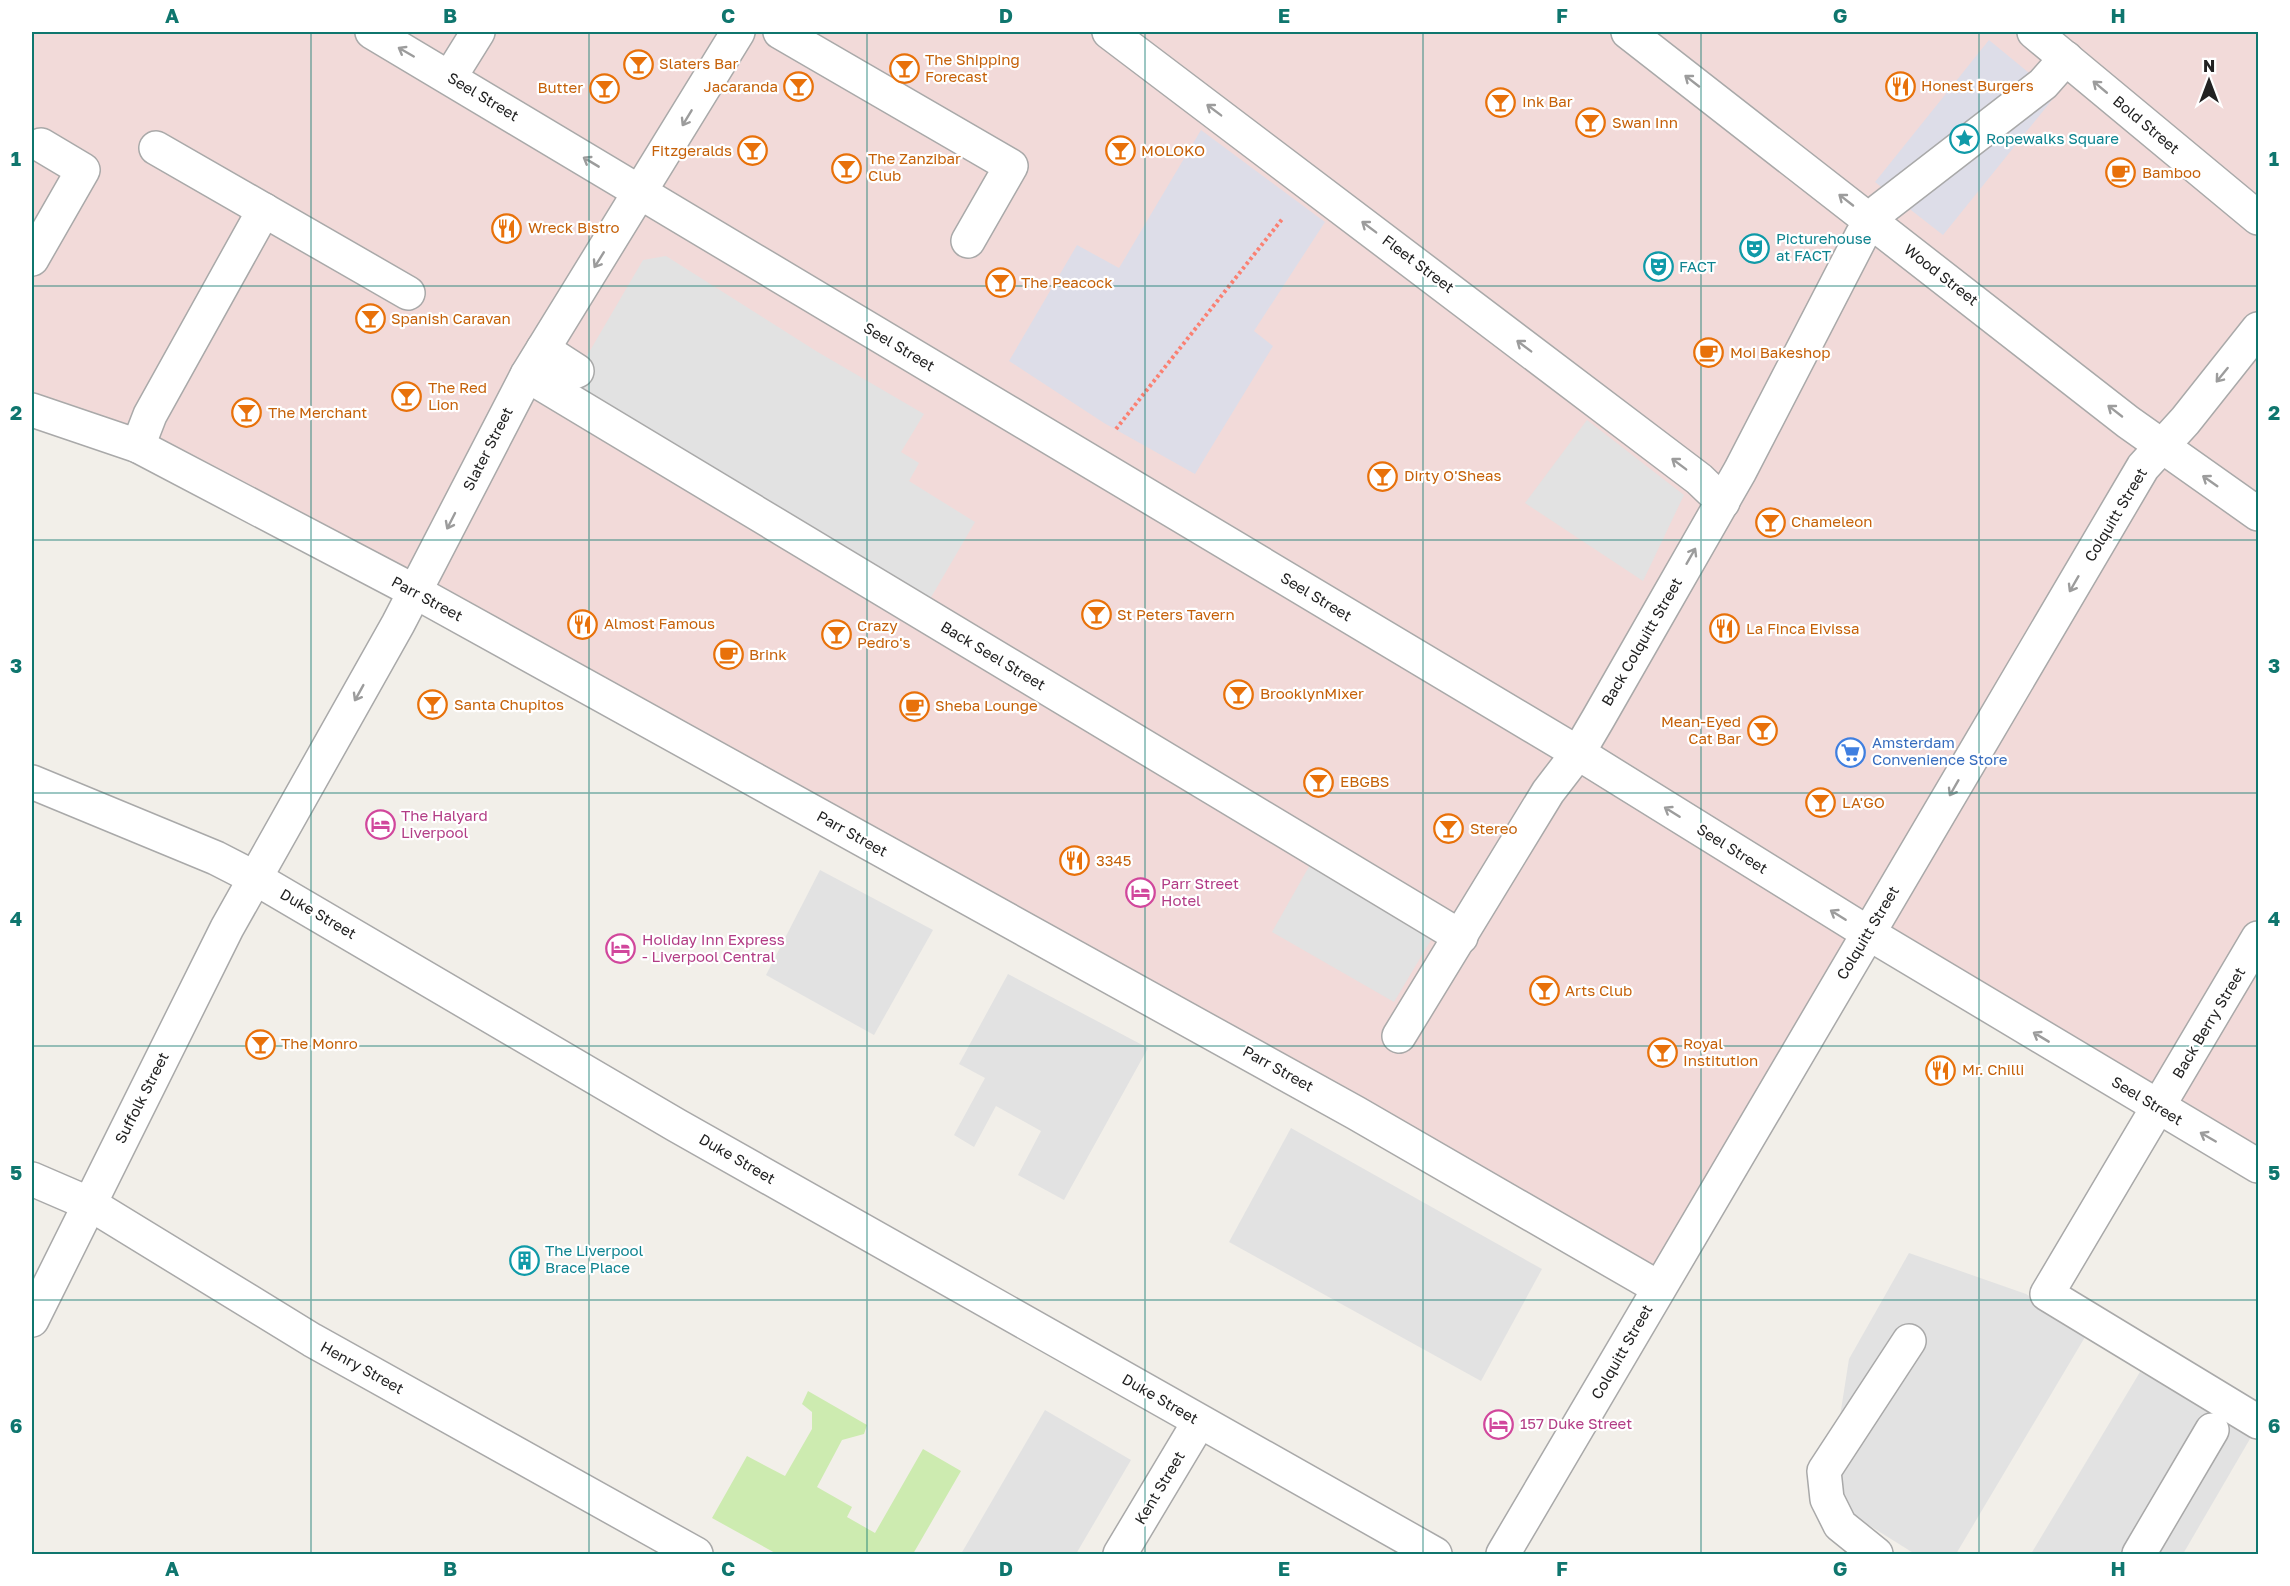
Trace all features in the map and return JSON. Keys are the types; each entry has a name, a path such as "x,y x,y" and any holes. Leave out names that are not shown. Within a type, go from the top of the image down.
{"street":[{"name":"Seel Street","path":"372,32 1578,753 1868,933 2259,1166"},
{"path":"450,77 478,32"},
{"name":"Slater Street","path":"255,878 414,591 535,362 738,32"},
{"path":"780,32 1011,166 968,241"},
{"name":"Fleet Street","path":"1109,32 1699,479 1723,502"},
{"name":"Wood Street","path":"1628,32 2162,447 2259,514"},
{"name":"Bold Street","path":"2034,32 2259,218"},
{"name":"Back Colquitt Street","path":"1400,1036 1548,792 1578,753 1723,502 1871,222 2043,84 2066,58"},
{"path":"32,259 83,170 42,145"},
{"path":"156,148 408,293"},
{"path":"138,446 150,415 264,210"},
{"name":"Colquitt Street","path":"1503,1554 2143,467 2259,329"},
{"path":"535,362 577,371"},
{"name":"Back Seel Street","path":"535,362 1461,937"},
{"name":"Parr Street","path":"32,410 138,446 414,591 1356,1113 1659,1288"},
{"name":"Duke Street","path":"32,782 216,858 255,878 676,1125 1435,1554"},
{"name":"Suffolk Street","path":"32,1320 255,878"},
{"name":"Back Berry Street","path":"2259,938 2159,1108 2131,1149 2047,1294 2259,1422"},
{"name":"Henry Street","path":"32,1179 90,1204 312,1340 696,1554"},
{"path":"1876,1554 1840,1525 1827,1499 1824,1471 1910,1341"},
{"name":"Kent Street","path":"1120,1554 1199,1422"},
{"path":"2139,1554 2212,1430"}],"path":[{"path":"1115,430 1289,210"}],"shaded area":[{"path":"32,32 2258,32 2258,1166 1868,933 1659,1288 414,591 32,410"},
{"name":"Ropewalks Square","path":"1989,40 2056,95 1943,235 1875,182"},
{"path":"1201,130 1325,222 1254,331 1273,346 1195,474 1104,423 1009,361 1077,245 1119,268"},
{"path":"666,256 816,351 924,414 901,452 919,463 909,481 975,522 926,606 567,390 643,260"},
{"path":"1587,420 1684,495 1643,581 1525,503"},
{"path":"1311,863 1434,935 1394,1002 1272,932"},
{"path":"820,870 933,930 874,1035 766,975"},
{"path":"1008,974 1148,1048 1064,1200 1018,1175 1041,1131 996,1106 974,1147 954,1135 985,1078 959,1064"},
{"path":"1291,1128 1542,1269 1481,1381 1229,1242"},
{"path":"1909,1253 2026,1294 2088,1332 1956,1554 1915,1554 1827,1499 1849,1359"},
{"path":"2140,1372 2254,1432 2183,1554 2031,1554"},
{"path":"1045,1410 1131,1460 1076,1554 961,1554"}],"green space":[{"path":"808,1391 867,1425 864,1434 842,1440 817,1487 852,1507 847,1517 875,1533 923,1449 961,1471 913,1554 777,1554 712,1518 747,1456 785,1476 812,1429 812,1412 802,1404"}],"place":[{"name":"Slaters Bar","path":"638,64"},
{"name":"The Shipping Forecast","path":"904,69"},
{"name":"Honest Burgers","path":"1900,86"},
{"name":"Jacaranda","path":"799,87"},
{"name":"Butter","path":"604,88"},
{"name":"Ink Bar","path":"1501,102"},
{"name":"Swan Inn","path":"1591,123"},
{"name":"Ropewalks Square","path":"1965,139"},
{"name":"Fitzgeralds","path":"753,151"},
{"name":"MOLOKO","path":"1120,151"},
{"name":"The Zanzibar Club","path":"847,168"},
{"name":"Bamboo","path":"2121,173"},
{"name":"Wreck Bistro","path":"507,228"},
{"name":"Picturehouse at FACT","path":"1755,248"},
{"name":"FACT","path":"1658,267"},
{"name":"The Peacock","path":"1000,283"},
{"name":"Spanish Caravan","path":"370,319"},
{"name":"Moi Bakeshop","path":"1709,353"},
{"name":"The Red Lion","path":"407,397"},
{"name":"The Merchant","path":"247,413"},
{"name":"Dirty O'Sheas","path":"1383,476"},
{"name":"Chameleon","path":"1770,522"},
{"name":"St Peters Tavern","path":"1096,615"},
{"name":"Almost Famous","path":"583,624"},
{"name":"La Finca Eivissa","path":"1725,629"},
{"name":"Crazy Pedro's","path":"836,635"},
{"name":"Brink","path":"728,655"},
{"name":"BrooklynMixer","path":"1239,694"},
{"name":"Santa Chupitos","path":"433,705"},
{"name":"Sheba Lounge","path":"914,706"},
{"name":"Mean-Eyed Cat Bar","path":"1762,731"},
{"name":"Amsterdam Convenience Store","path":"1851,752"},
{"name":"EBGBS","path":"1319,782"},
{"name":"LA'GO","path":"1821,803"},
{"name":"The Halyard Liverpool","path":"380,825"},
{"name":"Stereo","path":"1449,829"},
{"name":"3345","path":"1075,861"},
{"name":"Parr Street Hotel","path":"1140,893"},
{"name":"Holiday Inn Express - Liverpool Central","path":"621,949"},
{"name":"Arts Club","path":"1544,991"},
{"name":"The Monro","path":"260,1044"},
{"name":"Royal Institution","path":"1662,1053"},
{"name":"Mr. Chilli","path":"1941,1070"},
{"name":"The Liverpool Brace Place","path":"524,1260"},
{"name":"157 Duke Street","path":"1499,1424"}]}
